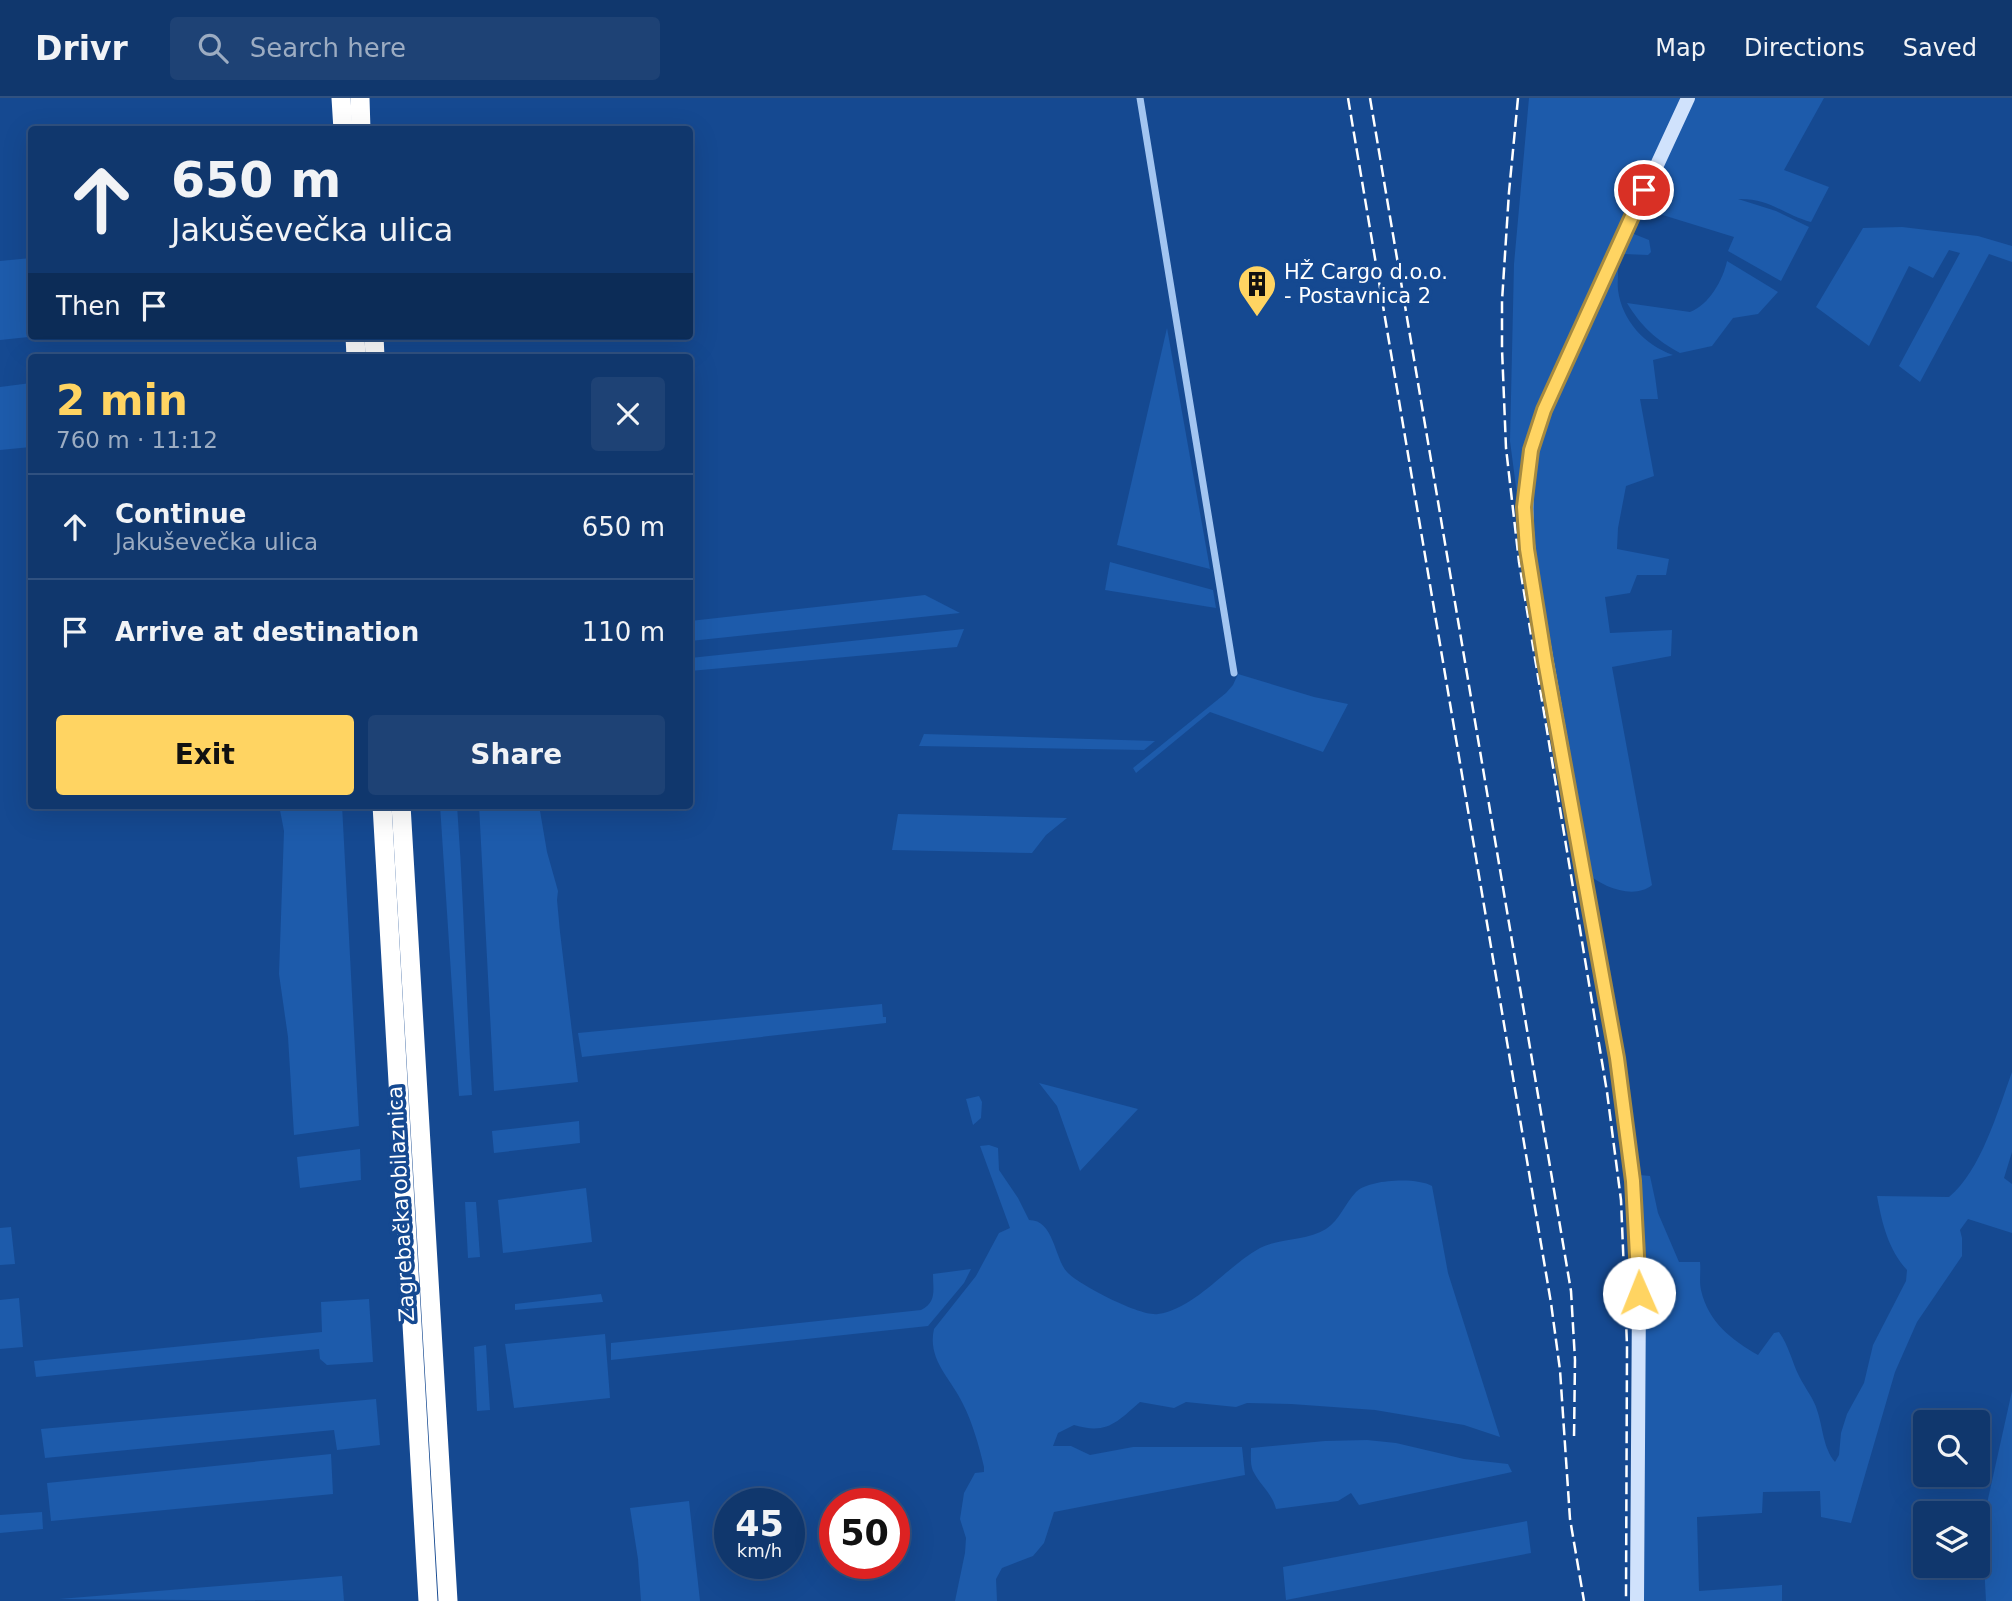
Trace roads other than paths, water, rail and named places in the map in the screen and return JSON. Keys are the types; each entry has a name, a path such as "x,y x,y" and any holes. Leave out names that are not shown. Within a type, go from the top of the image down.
{"highway":[{"path":"341,98 343,126"},
{"path":"360,98 362,126"},
{"name":"Zagrebačka obilaznica","path":"382,809 428,1601"},
{"name":"Zagrebačka obilaznica","path":"401,809 448,1601"}],"main road":[{"path":"1637,1601 1639,1293 1633,1181 1617,1058 1532,578 1524,507 1528,466 1535,435 1574,340 1688,98"}],"street":[{"path":"1140,98 1234,673"}],"railway":[{"path":"1348,98 1551,1303 1560,1370 1570,1519 1584,1601"},
{"path":"1370,98 1571,1291 1575,1360 1574,1439"},
{"path":"1518,98 1502,301 1506,448 1519,562 1607,1092 1621,1200 1627,1345 1626,1601"}],"place":[{"name":"HŽ Cargo d.o.o. - Postavnica 2","path":"1257,318"}]}
